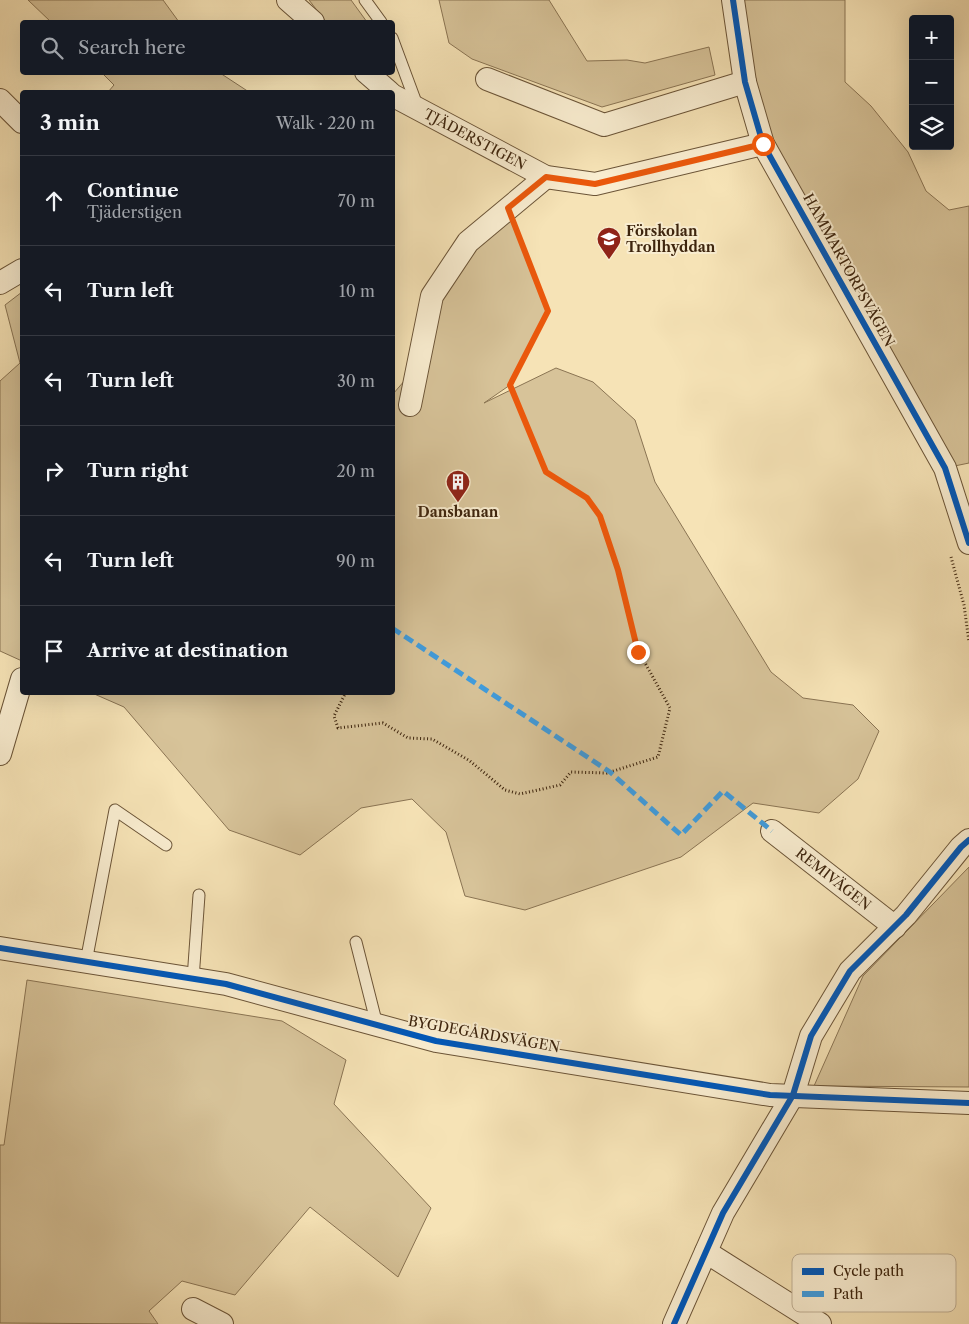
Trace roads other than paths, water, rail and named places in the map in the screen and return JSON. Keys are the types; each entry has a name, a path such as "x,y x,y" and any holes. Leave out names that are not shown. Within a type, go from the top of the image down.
{"street":[{"path":"288,0 311,20"},
{"name":"HAMMARTORPSVÄGEN","path":"732,0 744,82 763,144 945,468 969,543"},
{"path":"369,75 387,90"},
{"path":"487,79 604,125 744,82"},
{"name":"TJÄDERSTIGEN","path":"395,97 546,177 595,184 763,144"},
{"path":"0,100 20,120"},
{"path":"410,405 432,296 468,242 546,177"},
{"path":"0,283 20,271"},
{"path":"0,754 20,686"},
{"name":"REMIVÄGEN","path":"772,831 895,927"},
{"path":"674,1324 723,1213 793,1095 811,1036 850,971 906,915 961,847 969,840"},
{"name":"BYGDEGÅRDSVÄGEN","path":"0,948 226,984 436,1041 770,1095 969,1103"},
{"path":"706,1252 792,1306"},
{"path":"193,1309 222,1324"},
{"path":"801,1312 820,1324"}],"lane":[{"path":"365,0 380,20"},
{"path":"395,46 419,110"},
{"path":"86,962 115,810 166,845"},
{"path":"193,979 199,895"},
{"path":"356,942 377,1025"}],"place":[{"name":"Förskolan Trollhyddan","path":"609,260"},
{"name":"Dansbanan","path":"458,503"}]}
